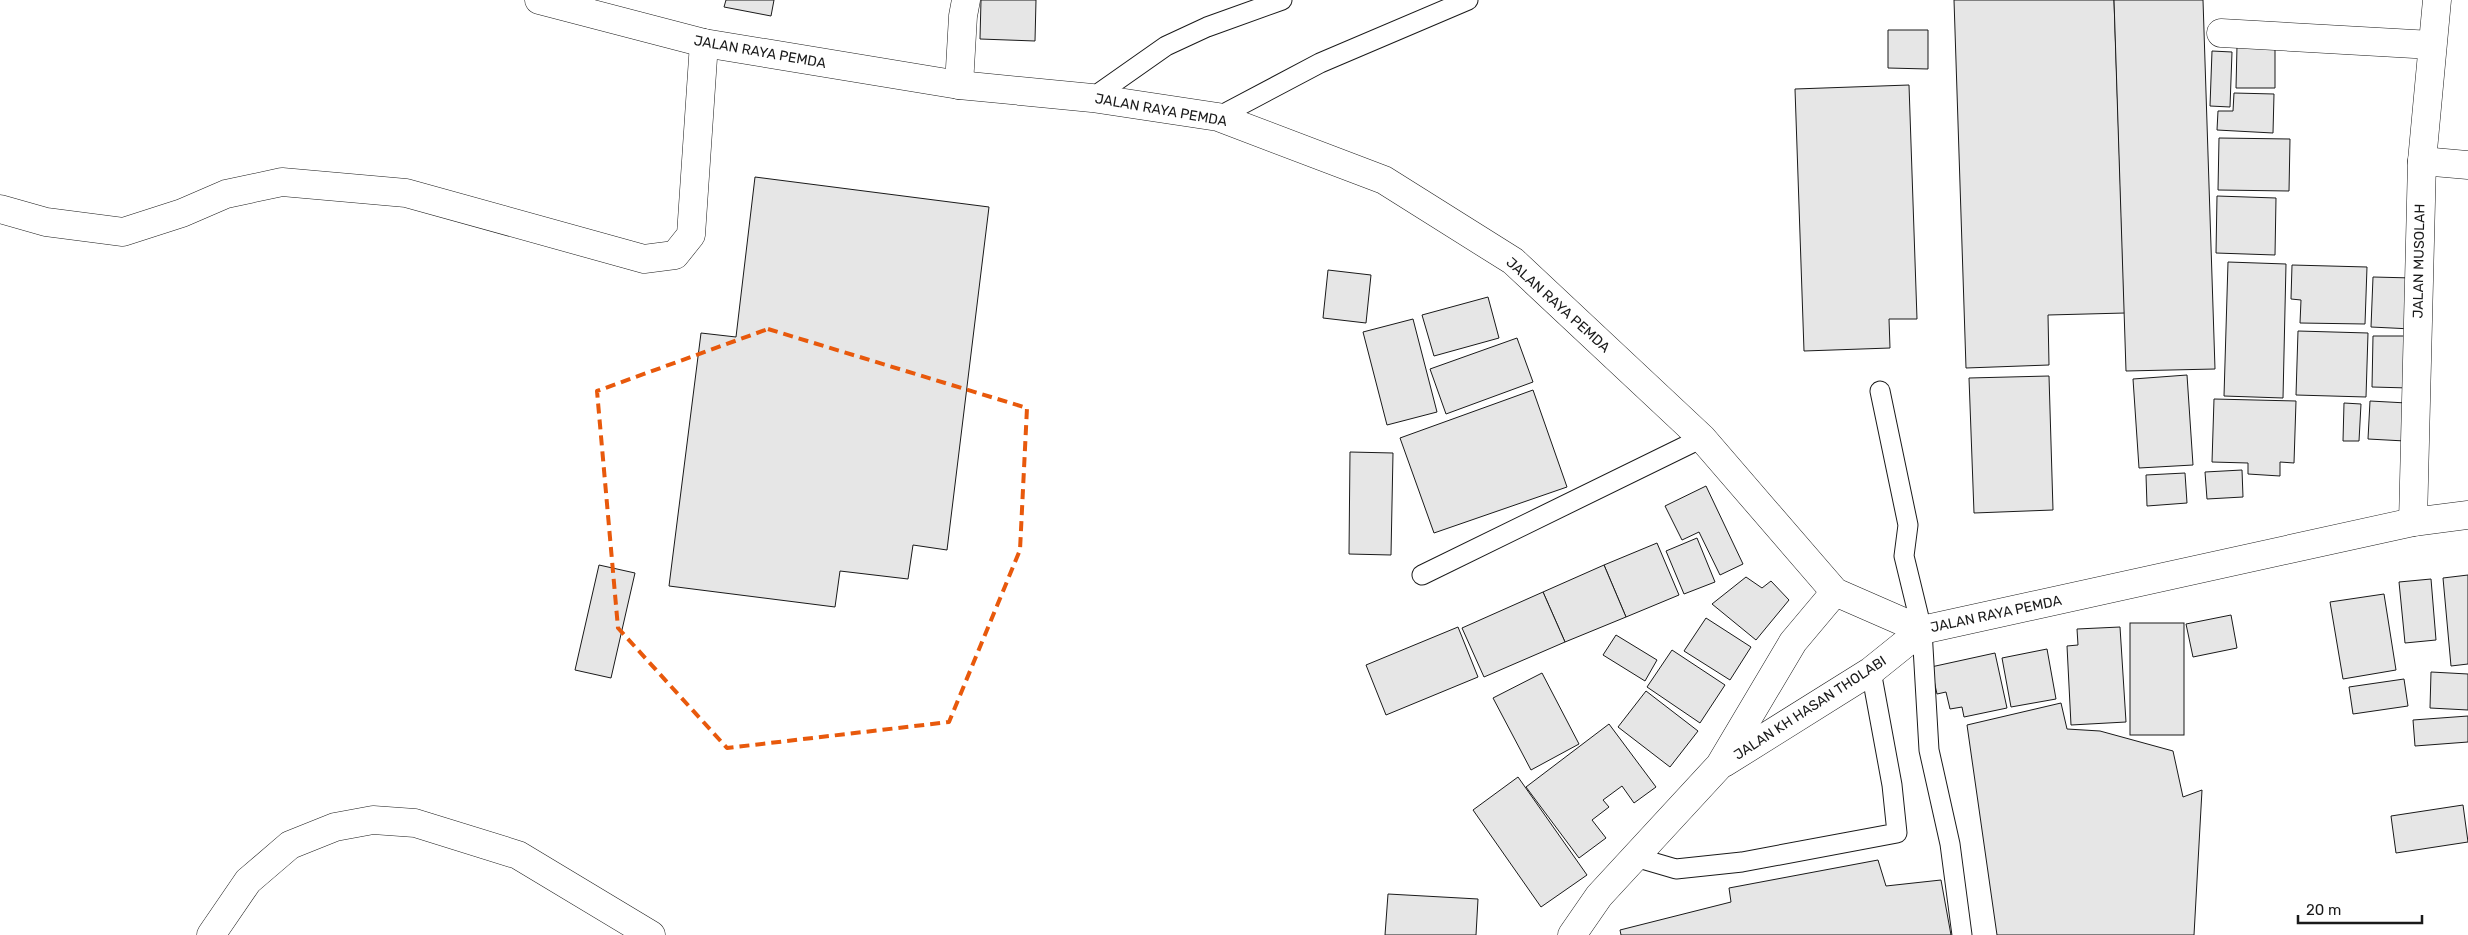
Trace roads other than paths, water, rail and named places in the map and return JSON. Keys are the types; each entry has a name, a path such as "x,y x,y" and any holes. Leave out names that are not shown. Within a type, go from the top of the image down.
{"street":[{"name":"JALAN RAYA PEMDA","path":"539,0 704,43 959,85 1092,98 1218,117 1384,180 1513,261 1702,438 1836,592 1922,630 2412,522 2468,515"},
{"path":"959,85 963,16 966,0"},
{"name":"JALAN MUSOLAH","path":"2412,522 2422,161 2437,0"},
{"path":"2221,33 2432,45"},
{"path":"0,209 46,222 123,232 182,213 226,194 282,182 406,193 644,258 675,255 691,235 704,43"},
{"path":"2422,161 2468,164"},
{"name":"JALAN KH HASAN THOLABI","path":"1572,935 1599,896 1720,766 1793,642 1836,592"},
{"name":"JALAN KH HASAN THOLABI","path":"1720,766 1872,671 1922,630"},
{"path":"211,935 248,881 290,845 335,827 374,820 415,824 518,855 651,935"}],"lane":[{"path":"1092,98 1166,46 1207,28 1282,0"},
{"path":"1218,117 1320,63 1468,0"},
{"path":"1880,391 1908,525 1904,556 1922,630 1929,750 1950,844 1962,935"},
{"path":"1422,575 1702,438"},
{"path":"1635,857 1676,869 1742,862 1897,833 1892,785 1872,671"}]}
